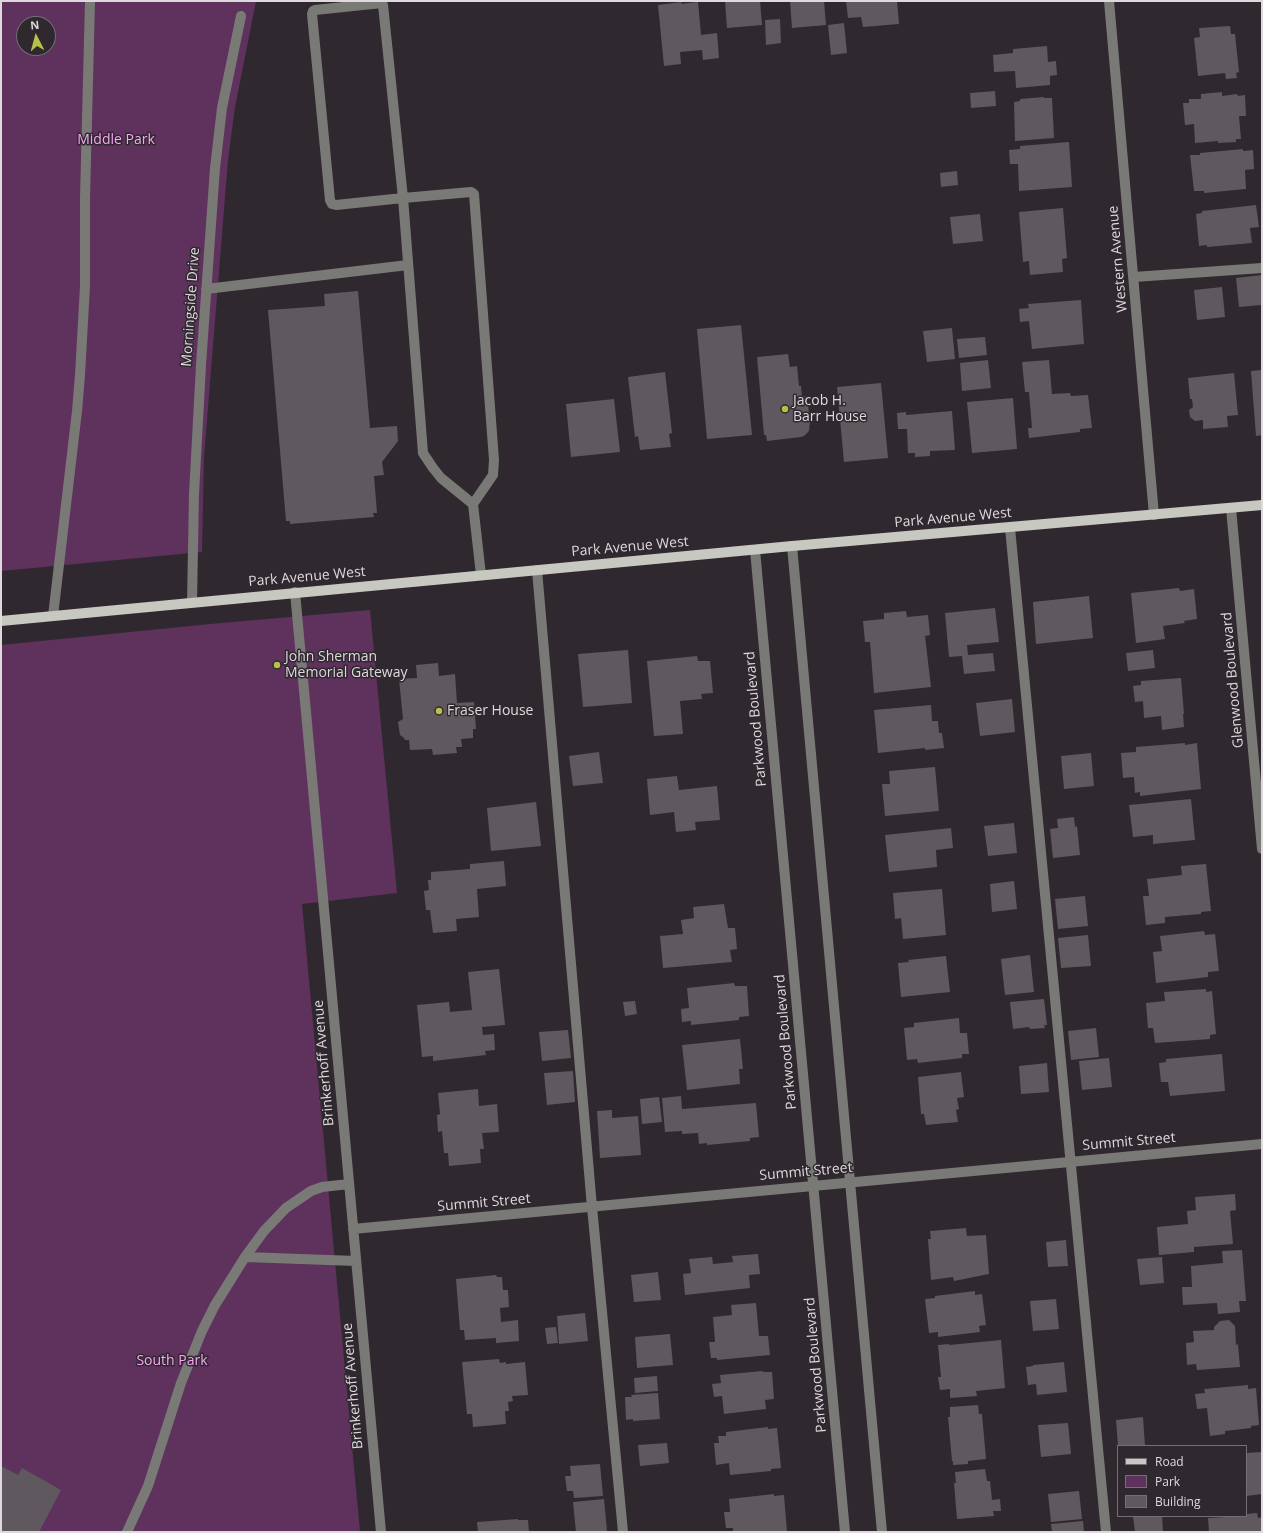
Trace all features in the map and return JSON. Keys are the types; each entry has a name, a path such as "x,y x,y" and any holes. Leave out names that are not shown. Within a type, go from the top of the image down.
{"main road":[{"name":"Park Avenue West","path":"1,621 792,546 1262,505"}],"street":[{"path":"53,616 80,375 85,286 85,198 90,1"},
{"name":"Western Avenue","path":"1109,1 1154,515"},
{"path":"473,504 441,478 423,453 403,198 383,4 315,10 312,14 330,200 336,205 403,198 471,192 474,194 494,460 493,475 473,504 481,575"},
{"name":"Morningside Drive","path":"192,602 194,494 206,289 215,168 222,108 241,16"},
{"path":"206,289 408,265"},
{"path":"1134,277 1262,268"},
{"name":"Glenwood Boulevard","path":"1231,508 1262,849"},
{"path":"1010,528 1106,1532"},
{"path":"792,546 882,1532"},
{"name":"Parkwood Boulevard","path":"755,550 845,1532"},
{"path":"537,570 592,1207 622,1532"},
{"name":"Brinkerhoff Avenue","path":"295,592 381,1532"},
{"name":"Summit Street","path":"353,1229 1262,1144"},
{"path":"127,1532 148,1486 181,1383 202,1331 215,1305 244,1257 264,1231 286,1208 311,1191 322,1186 349,1184"},
{"path":"244,1257 356,1261"}],"green space":[{"name":"Middle Park","path":"1,1 256,1 235,107 228,160 204,457 202,552 1,571"},
{"name":"South Park","path":"370,610 397,893 302,904 360,1532 1,1532 1,645"}],"building":[{"path":"725,1 760,1 762,25 727,28"},
{"path":"790,1 824,1 826,25 792,28"},
{"path":"846,1 897,1 899,24 863,27 861,17 848,18"},
{"path":"682,2 681,4 698,2 701,35 717,33 719,58 703,60 702,50 680,52 681,64 664,66 658,5"},
{"path":"780,19 781,43 766,45 765,20"},
{"path":"844,23 847,53 831,55 828,25"},
{"path":"1230,26 1231,34 1235,34 1239,72 1236,73 1237,78 1226,79 1225,73 1198,76 1194,38 1200,37 1199,28"},
{"path":"1047,46 1048,62 1056,61 1057,75 1050,76 1050,85 1016,88 1015,71 994,72 993,55 1013,53 1013,49"},
{"path":"995,91 996,106 971,108 970,93"},
{"path":"1222,92 1222,96 1237,94 1238,96 1245,95 1246,116 1239,116 1241,139 1236,139 1236,142 1218,143 1218,141 1195,143 1194,124 1185,125 1183,103 1189,103 1189,99 1201,99 1201,94"},
{"path":"1044,97 1052,98 1054,138 1015,141 1014,102 1020,101 1020,99"},
{"path":"1069,142 1072,187 1019,191 1018,164 1010,164 1009,150 1020,149 1020,146"},
{"path":"1243,149 1243,151 1253,150 1254,169 1245,170 1246,189 1204,193 1204,191 1194,191 1190,155"},
{"path":"957,171 958,185 941,187 940,173"},
{"path":"1256,205 1259,227 1250,228 1252,243 1207,247 1207,245 1199,246 1196,214 1202,213 1202,211"},
{"path":"1063,208 1067,258 1062,259 1063,272 1030,275 1029,261 1023,262 1019,212"},
{"path":"980,214 983,241 953,244 950,217"},
{"path":"1262,275 1262,305 1239,307 1236,278"},
{"path":"1222,287 1225,317 1197,320 1194,290"},
{"path":"358,291 370,428 397,426 398,441 382,462 384,475 374,476 377,513 373,513 374,517 290,524 290,521 286,521 268,310 325,306 324,294"},
{"path":"1081,300 1084,344 1032,349 1029,321 1020,322 1019,309 1029,308 1028,304"},
{"path":"741,325 752,435 707,439 697,329"},
{"path":"952,328 955,359 927,362 923,331"},
{"path":"985,337 987,355 959,358 957,339"},
{"name":"Jacob H. Barr House","path":"788,354 790,367 797,366 799,386 801,386 802,397 807,396 810,422 809,431 801,437 767,441 766,435 764,435 757,357"},
{"path":"988,360 991,388 962,391 960,363"},
{"path":"1049,360 1052,394 1070,393 1071,396 1088,395 1092,428 1080,429 1080,432 1029,438 1028,428 1032,428 1029,392 1025,392 1022,362"},
{"path":"1262,370 1262,435 1256,436 1251,371"},
{"path":"665,372 672,433 669,434 671,447 640,450 638,436 635,437 628,377"},
{"path":"1234,373 1238,415 1227,416 1228,427 1203,429 1203,420 1195,421 1190,417 1189,410 1193,407 1192,399 1190,399 1188,378"},
{"path":"881,383 888,458 844,462 837,387"},
{"path":"1013,398 1017,449 972,453 967,402"},
{"path":"614,399 620,452 571,457 566,404"},
{"path":"952,411 955,450 930,451 930,456 915,457 915,453 908,453 907,429 898,429 897,413 906,412 906,415"},
{"path":"1179,588 1180,591 1194,589 1197,619 1184,621 1185,623 1163,626 1165,639 1136,643 1131,593"},
{"path":"1089,596 1093,638 1036,644 1033,602"},
{"path":"995,608 999,642 967,645 968,655 993,653 995,671 964,674 962,656 949,657 945,613"},
{"path":"906,611 907,617 928,615 930,635 925,636 931,687 874,693 870,642 865,642 863,621 884,619 884,613"},
{"path":"628,650 632,703 583,707 578,654"},
{"path":"1153,650 1155,668 1128,671 1126,653"},
{"path":"697,656 698,661 710,661 713,693 701,694 702,699 680,701 683,734 654,736 647,661"},
{"name":"Fraser House","path":"438,663 439,676 455,674 457,703 474,702 476,729 473,729 473,738 461,739 462,747 456,747 457,753 433,755 432,749 410,750 409,740 405,740 400,735 398,722 403,719 399,679 417,678 416,665"},
{"path":"1181,678 1184,727 1162,730 1161,716 1144,718 1143,701 1135,702 1133,686 1141,685 1141,681"},
{"path":"1012,699 1015,732 980,736 976,703"},
{"path":"931,705 932,721 938,721 939,733 942,733 944,748 925,750 925,748 878,753 874,710"},
{"path":"1185,743 1185,745 1197,743 1201,789 1140,796 1140,792 1135,793 1134,777 1123,778 1121,753 1136,752 1136,747"},
{"path":"599,752 603,783 573,786 569,756"},
{"path":"1091,753 1094,786 1064,789 1061,756"},
{"path":"935,767 939,811 885,816 882,784 890,784 889,771"},
{"path":"677,776 679,790 717,786 720,820 695,822 696,830 676,832 674,812 650,815 647,779"},
{"path":"1191,799 1195,840 1153,844 1153,835 1133,837 1129,805"},
{"path":"536,802 541,846 491,851 487,808"},
{"path":"1074,817 1075,827 1077,826 1080,855 1053,858 1050,829 1058,828 1057,819"},
{"path":"1014,823 1017,853 988,856 984,826"},
{"path":"951,828 953,848 936,850 937,867 889,872 885,835"},
{"path":"504,861 506,886 477,889 479,917 456,919 457,931 433,933 430,910 426,910 424,891 429,890 428,880 431,880 431,872 470,869 470,864"},
{"path":"1206,864 1211,911 1201,912 1201,914 1165,917 1165,923 1146,925 1143,896 1149,896 1147,879 1182,875 1181,866"},
{"path":"1014,881 1017,909 992,912 990,884"},
{"path":"942,889 946,935 903,939 901,918 895,919 893,893"},
{"path":"1085,896 1088,926 1058,929 1055,899"},
{"path":"724,904 728,928 735,928 737,949 730,950 732,962 663,968 660,936 683,934 681,920 694,918 693,907"},
{"path":"1204,931 1205,935 1215,934 1219,971 1208,972 1208,977 1156,983 1153,952 1162,951 1160,936"},
{"path":"1088,935 1091,966 1061,968 1058,938"},
{"path":"1030,955 1034,992 1005,995 1001,959"},
{"path":"946,956 950,992 901,997 898,963 909,962 908,960"},
{"path":"499,969 505,1025 482,1027 483,1035 494,1034 495,1050 485,1051 486,1055 433,1061 433,1056 422,1057 417,1005 449,1002 450,1012 472,1010 468,972"},
{"path":"734,983 735,986 747,986 749,1016 739,1017 739,1020 691,1025 691,1021 682,1022 681,1009 689,1008 687,988"},
{"path":"1206,989 1206,992 1212,991 1216,1034 1210,1035 1210,1039 1155,1043 1153,1028 1148,1028 1146,1003 1165,1001 1164,992"},
{"path":"1044,999 1047,1025 1044,1025 1045,1028 1030,1029 1029,1027 1013,1029 1010,1002"},
{"path":"635,1001 637,1014 625,1016 623,1002"},
{"path":"959,1018 960,1033 967,1033 969,1054 962,1054 962,1058 918,1063 917,1059 907,1060 904,1028 914,1027 914,1023"},
{"path":"1096,1028 1099,1057 1071,1060 1068,1031"},
{"path":"568,1030 571,1058 542,1061 539,1032"},
{"path":"740,1039 743,1069 739,1069 740,1084 687,1090 682,1045"},
{"path":"1222,1054 1225,1091 1170,1096 1168,1082 1161,1082 1159,1063 1166,1062 1166,1059"},
{"path":"1109,1058 1112,1087 1082,1090 1079,1061"},
{"path":"1047,1063 1049,1092 1021,1094 1019,1066"},
{"path":"573,1071 575,1102 547,1105 544,1073"},
{"path":"961,1072 964,1097 957,1098 959,1109 956,1110 958,1122 926,1125 924,1114 921,1114 918,1077"},
{"path":"478,1089 479,1106 497,1104 499,1132 482,1133 484,1149 480,1149 481,1163 449,1166 448,1153 444,1153 442,1131 438,1132 437,1115 440,1114 438,1093"},
{"path":"681,1096 682,1109 756,1103 759,1137 750,1138 750,1141 707,1145 707,1143 699,1144 698,1133 682,1134 682,1131 665,1132 662,1098"},
{"path":"659,1097 662,1122 642,1124 640,1099"},
{"path":"612,1110 612,1118 638,1116 641,1155 600,1158 597,1111"},
{"path":"1235,1194 1236,1210 1230,1211 1233,1244 1194,1247 1194,1252 1159,1255 1157,1227 1188,1224 1187,1211 1196,1210 1195,1197"},
{"path":"966,1228 967,1236 986,1235 989,1274 954,1281 953,1277 931,1280 928,1239 931,1239 930,1231"},
{"path":"1066,1240 1068,1266 1048,1267 1046,1242"},
{"path":"1242,1250 1246,1301 1239,1301 1240,1312 1218,1314 1217,1303 1183,1305 1182,1287 1192,1287 1191,1266 1223,1263 1222,1251"},
{"path":"758,1254 760,1274 749,1275 750,1288 685,1295 683,1274 691,1273 689,1259 712,1257 713,1264 733,1262 732,1256"},
{"path":"1162,1257 1164,1283 1140,1285 1137,1259"},
{"path":"658,1272 661,1300 634,1302 631,1275"},
{"path":"496,1275 497,1277 502,1277 503,1290 508,1290 509,1307 500,1308 501,1322 518,1320 519,1341 496,1343 496,1338 465,1340 464,1330 460,1330 456,1279"},
{"path":"975,1291 975,1295 982,1294 986,1325 979,1326 980,1332 938,1337 938,1332 929,1333 925,1299 935,1298 935,1296"},
{"path":"1056,1299 1059,1329 1033,1331 1030,1301"},
{"path":"756,1303 759,1336 768,1336 770,1355 717,1360 717,1358 711,1358 709,1342 715,1342 713,1317 732,1315 731,1305"},
{"path":"585,1313 588,1341 559,1344 557,1316"},
{"path":"1229,1320 1235,1326 1236,1345 1238,1344 1240,1367 1197,1370 1196,1364 1187,1365 1186,1343 1194,1342 1193,1331 1214,1330 1214,1327 1220,1321"},
{"path":"556,1327 558,1343 547,1344 545,1328"},
{"path":"670,1334 673,1365 637,1368 635,1337"},
{"path":"1001,1340 1005,1388 976,1391 977,1396 950,1398 950,1389 940,1390 938,1377 941,1377 938,1345"},
{"path":"499,1359 500,1363 506,1362 506,1364 525,1362 528,1395 512,1396 513,1401 508,1402 509,1411 505,1411 506,1424 473,1427 472,1414 467,1414 462,1362"},
{"path":"1064,1362 1067,1392 1037,1395 1036,1384 1028,1385 1026,1367"},
{"path":"763,1371 772,1372 774,1399 765,1400 766,1409 724,1414 722,1396 714,1397 712,1384 721,1383 720,1375"},
{"path":"657,1376 658,1391 635,1393 634,1378"},
{"path":"1248,1385 1248,1389 1256,1388 1259,1425 1251,1426 1251,1428 1225,1431 1225,1434 1210,1436 1207,1408 1197,1409 1195,1394 1205,1393 1204,1389"},
{"path":"658,1393 660,1419 633,1421 633,1419 626,1420 625,1397 632,1397 631,1395"},
{"path":"978,1405 979,1414 982,1414 986,1459 968,1461 968,1464 953,1465 948,1417 950,1417 950,1407"},
{"path":"1143,1417 1145,1445 1118,1445 1116,1420"},
{"path":"1068,1423 1071,1454 1041,1457 1038,1425"},
{"path":"768,1427 768,1429 777,1428 781,1468 771,1469 771,1471 730,1475 729,1463 716,1465 714,1443 719,1443 718,1436 726,1436 726,1432"},
{"path":"667,1443 669,1463 640,1466 638,1445"},
{"path":"1261,1452 1262,1494 1247,1496 1247,1453"},
{"path":"600,1464 603,1496 574,1498 573,1491 567,1491 565,1476 571,1476 570,1466"},
{"path":"1,1466 18,1475 22,1468 61,1490 39,1532 1,1531"},
{"path":"985,1469 987,1481 990,1481 992,1500 1000,1499 1001,1511 993,1511 994,1516 957,1519 954,1483 956,1483 955,1472"},
{"path":"1079,1491 1082,1519 1051,1522 1048,1494"},
{"path":"774,1494 774,1496 784,1495 787,1532 733,1532 733,1528 726,1528 724,1512 730,1512 729,1499"},
{"path":"604,1499 607,1531 576,1532 573,1502"},
{"path":"1257,1513 1258,1518 1262,1517 1262,1532 1209,1532 1208,1518 1247,1517 1247,1514"},
{"path":"1133,1517 1162,1517 1163,1532 1135,1532"},
{"path":"518,1519 528,1520 529,1532 478,1532 477,1522"},
{"path":"1083,1521 1084,1532 1052,1532 1051,1524"}],"place":[{"name":"Jacob H. Barr House","path":"785,409"},
{"name":"John Sherman Memorial Gateway","path":"277,665"},
{"name":"Fraser House","path":"439,711"}]}
